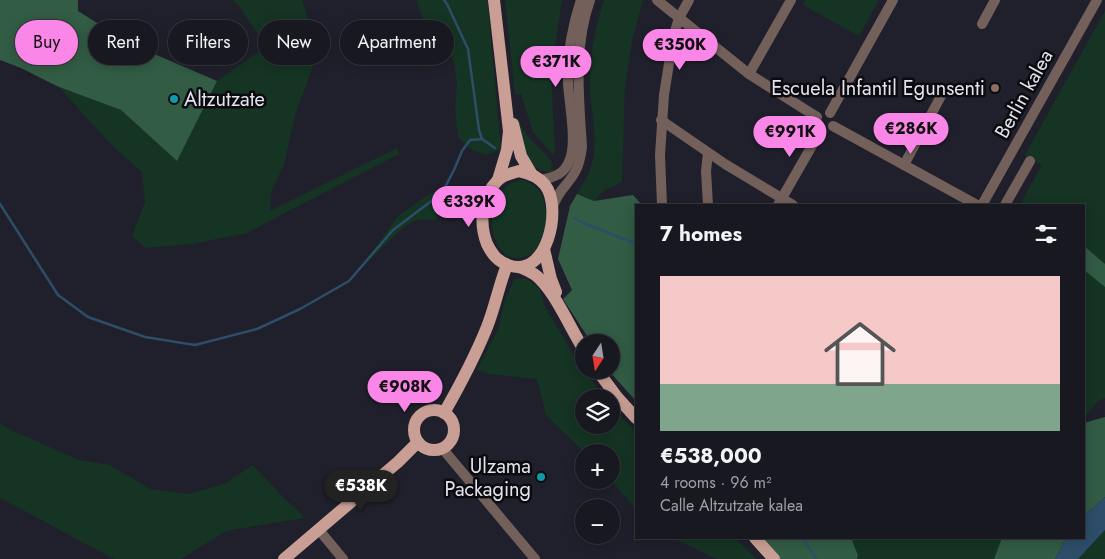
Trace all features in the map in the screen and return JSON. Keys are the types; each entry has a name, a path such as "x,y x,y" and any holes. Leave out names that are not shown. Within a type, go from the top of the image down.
{"main road":[{"path":"494,0 509,132 507,150 498,180 484,203 482,218 484,236 498,260 533,274 541,280 552,294 575,334"},
{"path":"444,413 470,369 488,325 500,283 513,266 530,265 538,258 549,236 552,210 547,187 536,177 521,156 514,133 499,0"},
{"path":"498,180 519,171 536,177"},
{"path":"544,249 551,279 558,296 580,334"},
{"path":"603,379 635,417"},
{"path":"610,379 635,409"},
{"path":"431,410 444,413 452,422 453,434 447,445 442,448 429,449 418,442 414,429 419,417 431,410"},
{"path":"284,559 398,462 418,442"},
{"path":"748,539 767,559"},
{"path":"756,539 774,559"}],"street":[{"path":"536,177 551,178 561,173 571,157 569,55 572,32 581,0"},
{"path":"552,210 559,192 576,171 580,159 582,147 578,67 580,45 590,0"},
{"path":"657,0 749,74 817,117"},
{"path":"662,204 661,120 669,63 679,18 689,0"},
{"path":"749,74 791,0"},
{"path":"830,113 893,0"},
{"path":"982,24 995,0"},
{"path":"1096,0 1105,1"},
{"name":"Berlin kalea","path":"983,204 1096,0"},
{"path":"904,165 941,96"},
{"path":"822,112 830,113 834,119 833,126 828,130 821,130 816,124 817,117 822,112"},
{"path":"661,120 780,202 821,130"},
{"path":"833,126 975,204"},
{"path":"708,153 706,171 708,204"},
{"path":"1006,204 1030,161"},
{"path":"442,448 535,559"},
{"path":"318,530 343,559"}],"green space":[{"path":"0,0 78,0 78,11 92,20 88,20 88,65 158,65 158,56 168,60 168,65 180,65 217,81 177,161 121,110 59,87 0,60"},
{"path":"232,0 302,0 308,20 258,20 258,39 257,33 239,6"},
{"path":"416,0 488,0 501,149 486,155 469,148 458,137 455,109 457,83 454,62 454,20 423,20"},
{"path":"505,0 562,0 551,71 554,156 533,132 521,94 515,94"},
{"path":"604,0 643,0 632,41 625,85 622,182 603,191 594,201 577,194 588,174 593,157 594,137 590,65 595,32"},
{"path":"806,0 879,0 859,36 803,5"},
{"path":"1105,11 1105,398 1098,401 1085,417 1085,204 1021,204 1042,165 1025,155"},
{"path":"258,52 258,65 313,65 295,115 284,165 271,192 270,211 397,148 399,154 247,233 192,244 146,248 132,236 145,202 142,172 113,147 59,87 121,110 177,161 217,81 240,65 248,65 248,59"},
{"path":"516,113 524,132 552,162 551,167 556,172 545,171 536,167 530,161 525,153 519,133"},
{"path":"522,180 538,190 545,204 546,214 544,234 540,243 527,256 518,258 507,255 499,247 494,235 492,222 494,208 499,195 508,185"},
{"path":"434,191 439,200 437,220 417,220 411,222 360,269 398,216"},
{"path":"577,194 594,201 633,195 641,204 635,204 635,400 616,379 620,379 620,334 586,334 563,299 572,290 558,259 570,206"},
{"path":"1085,247 1105,264 1105,287 1085,271"},
{"path":"514,279 527,279 539,288 545,307 575,357 575,379 591,379 598,389 575,389 575,434 620,434 620,415 635,431 635,508 619,489 620,444 576,444 546,415 537,379 487,374 477,369 498,330 504,303"},
{"path":"1105,417 1105,497 1085,515 1085,423"},
{"path":"0,423 11,430 79,460 110,465 150,489 189,494 224,484 253,465 304,518 226,531 181,559 114,559 0,498"},
{"path":"1105,530 1105,559 1078,559"},
{"path":"675,539 736,539 756,559 717,559"},
{"path":"761,539 851,539 858,555 857,559 779,559"},
{"path":"851,539 1002,539 994,559 857,559 858,555"},
{"path":"1002,539 1065,539 1055,559 994,559"}],"water":[{"path":"1105,497 1105,530 1078,559 1055,559 1065,539 1085,539 1085,515"}],"waterway":[{"path":"444,0 468,49 479,130 482,139 495,148"},
{"path":"0,204 58,295 88,317 145,337 195,345 257,329 300,309 349,281 393,230 442,193 462,151 470,140 482,139"},
{"path":"574,218 634,243 635,246"},
{"path":"804,539 816,559"}],"place":[{"name":"Escuela Infantil Egunsenti","path":"995,88"},
{"name":"Altzutzate","path":"174,99"},
{"name":"Ulzama Packaging","path":"541,477"}]}
